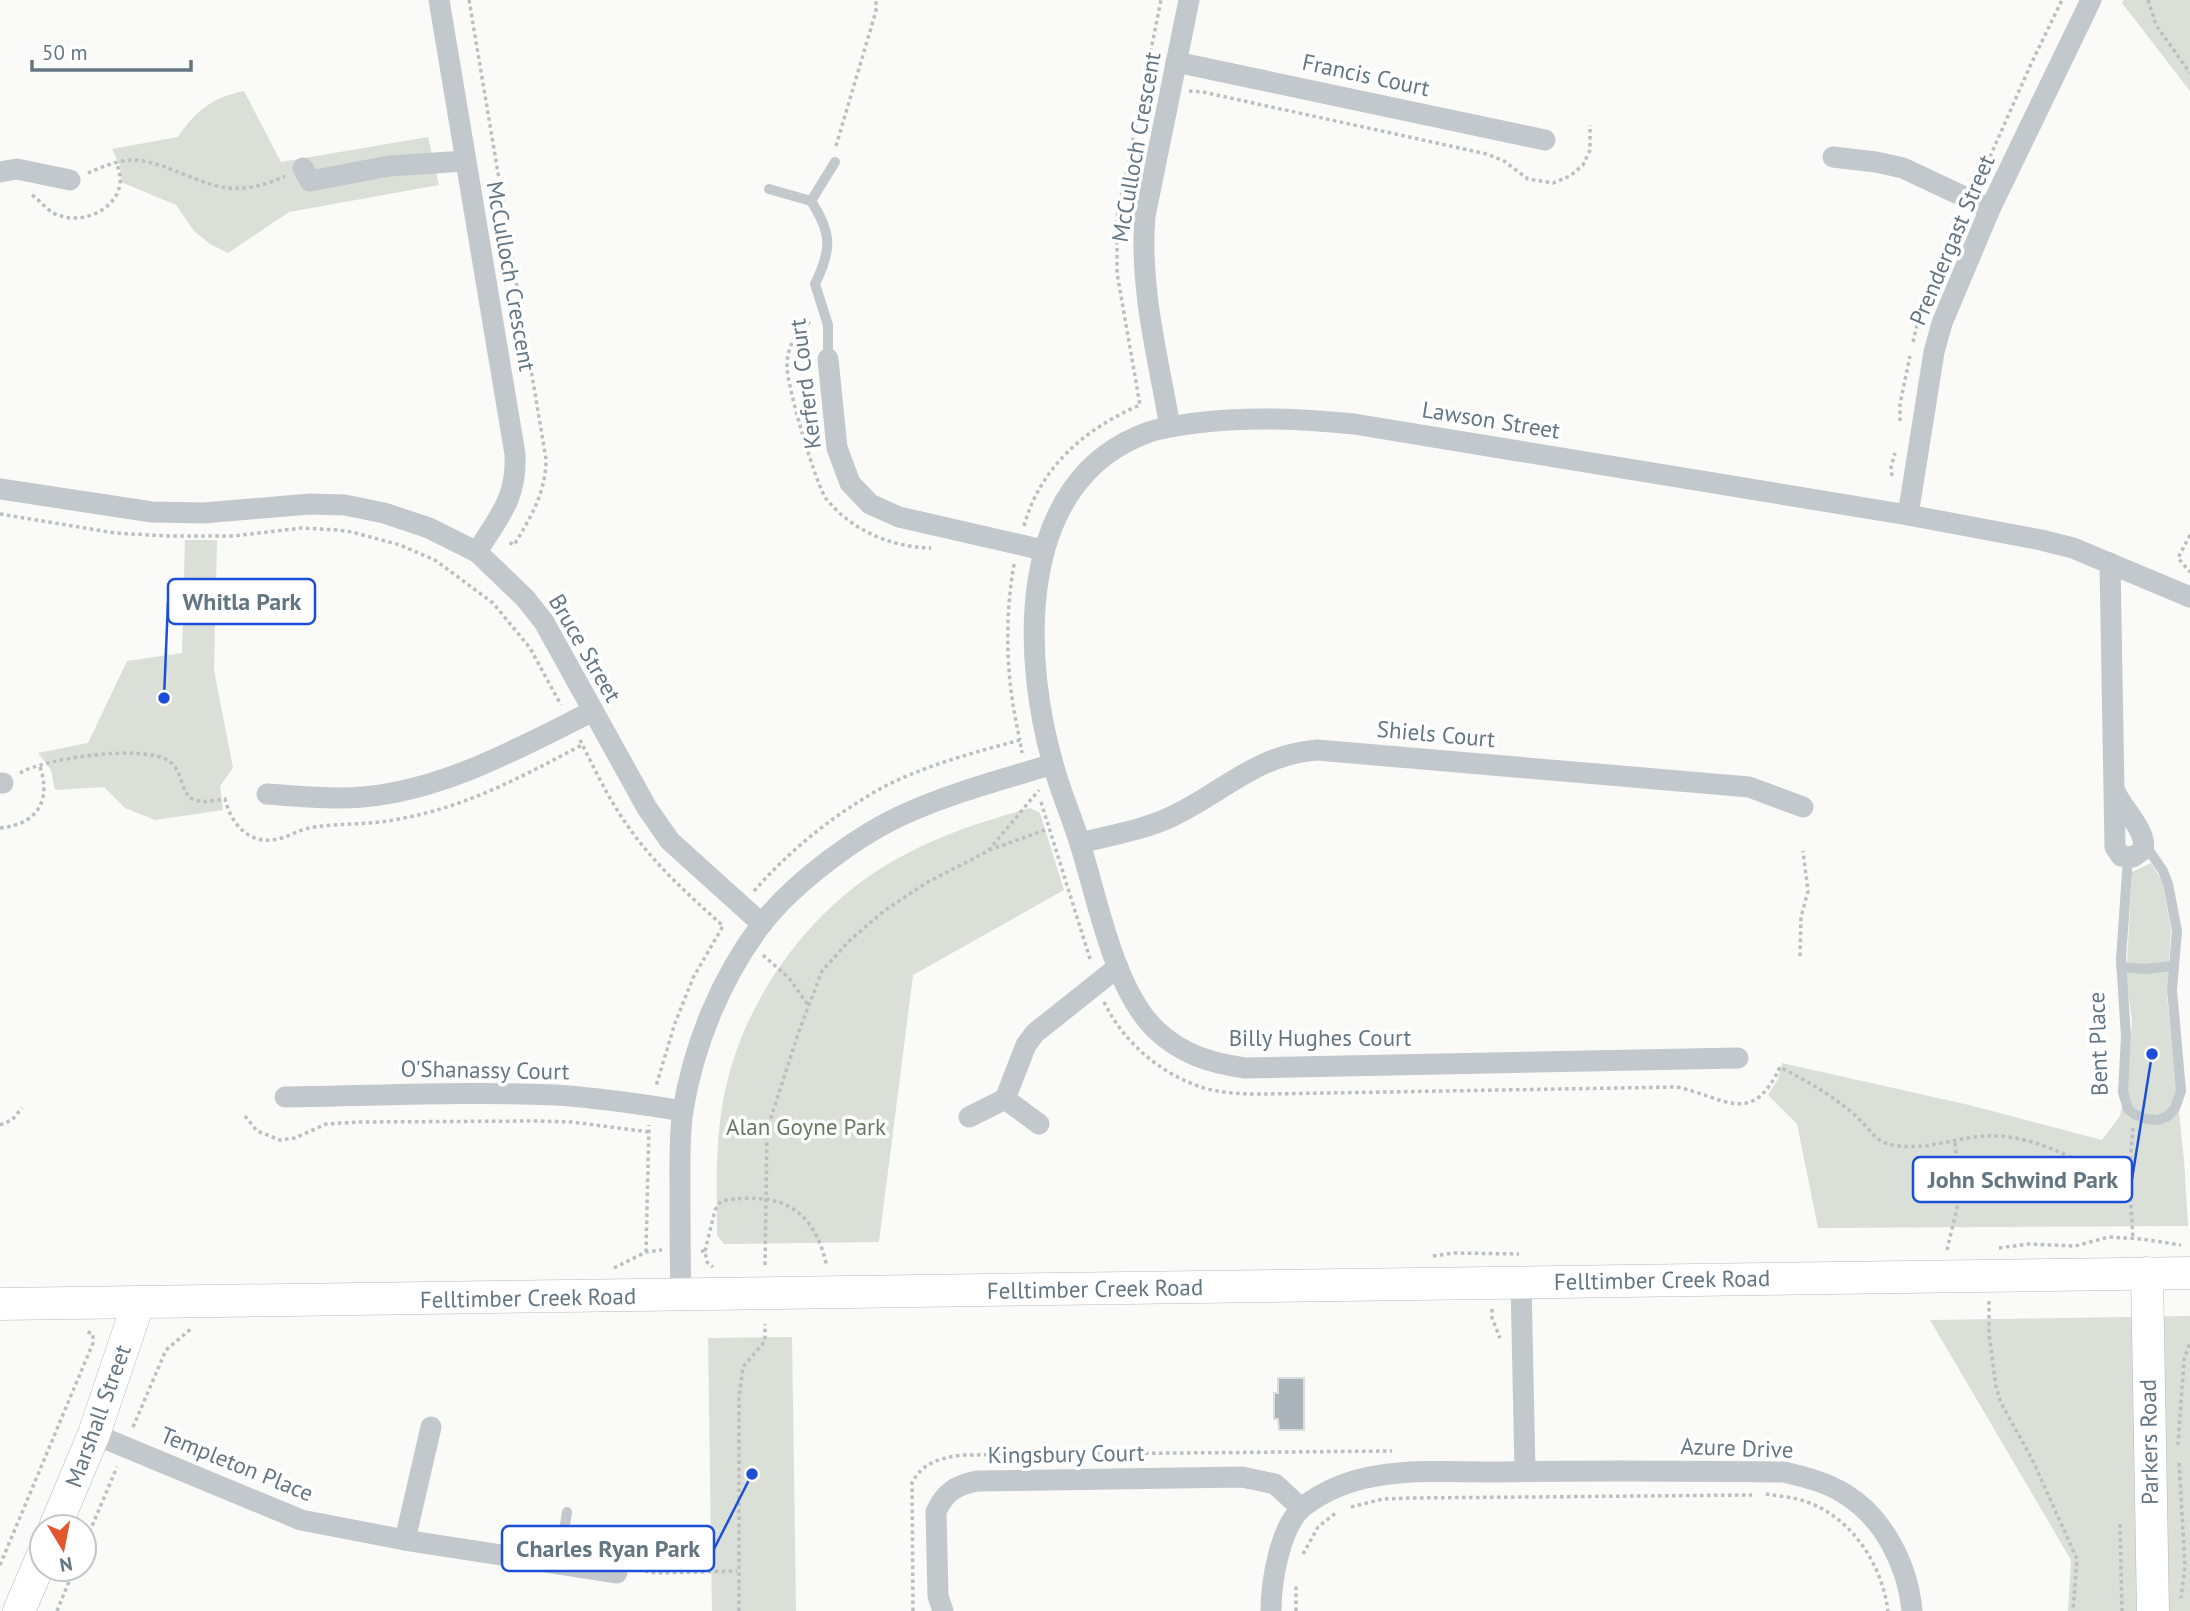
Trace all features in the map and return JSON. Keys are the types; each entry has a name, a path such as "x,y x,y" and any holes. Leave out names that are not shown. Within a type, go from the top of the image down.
{"main road":[{"name":"Parkers Road","path":"2147,1273 2167,1605"},
{"name":"Felltimber Creek Road","path":"0,1304 2190,1273"},
{"name":"Marshall Street","path":"61,1513 94,1434 138,1304"},
{"path":"19,1611 31,1583"}],"street":[{"name":"McCulloch Crescent","path":"439,0 515,454 516,476 508,502 477,552"},
{"name":"McCulloch Crescent","path":"1170,426 1144,276 1143,241 1145,216 1189,0"},
{"name":"Prendergast Street","path":"1908,515 1934,352 1942,323 1990,209 2091,0"},
{"name":"Francis Court","path":"1176,62 1545,140"},
{"path":"1833,157 1903,168 1990,209"},
{"path":"303,168 310,181 389,166 466,161"},
{"path":"0,172 18,169 70,180"},
{"name":"Kerferd Court","path":"828,359 836,449 850,483 870,503 899,517 1044,550"},
{"name":"Lawson Street","path":"1054,769 1042,715 1034,659 1034,622 1044,550 1052,524 1069,494 1090,468 1117,447 1148,432 1170,426 1231,419 1293,418 1354,424 1908,515 2041,540 2073,548 2188,592"},
{"name":"Bruce Street","path":"0,489 152,512 204,513 310,504 345,505 384,513 429,528 477,552 525,598 544,622 591,712 647,808 670,841 762,924"},
{"name":"Bent Place","path":"2110,563 2115,847 2121,856 2128,858"},
{"path":"267,794 348,798 404,791 477,767 591,712"},
{"name":"Shiels Court","path":"1080,843 1148,826 1172,816 1264,762 1293,752 1317,750 1749,787 1803,807"},
{"path":"681,1295 680,1146 683,1111 694,1063 708,1020 730,974 762,924 798,887 832,858 865,835 906,813 956,793 1026,772 1054,769"},
{"name":"Billy Hughes Court","path":"1054,769 1118,967 1133,999 1154,1028 1181,1051 1213,1063 1245,1068 1738,1058"},
{"name":"Bent Place","path":"2115,791 2142,834 2144,843"},
{"path":"2128,858 2139,855 2144,843"},
{"path":"969,1117 1005,1099 1026,1045 1035,1033 1118,967"},
{"name":"O'Shanassy Court","path":"285,1097 480,1094 557,1096 618,1101 683,1111"},
{"path":"1005,1099 1039,1124"},
{"path":"1508,1282 1525,1471"},
{"path":"405,1540 432,1427"},
{"name":"Templeton Place","path":"94,1434 301,1520 405,1540 617,1573"},
{"name":"Azure Drive","path":"1301,1508 1324,1493 1353,1481 1402,1473 1784,1472 1813,1479 1843,1493 1877,1522 1900,1560 1910,1589 1912,1611"},
{"name":"Kingsbury Court","path":"943,1611 938,1596 936,1512 950,1490 962,1484 977,1481 1242,1477 1275,1484 1301,1508"},
{"path":"1272,1611 1276,1560 1288,1530 1301,1508"}],"lane":[{"path":"769,189 811,201 835,162"},
{"name":"Kerferd Court","path":"811,201 827,231 825,264 816,284 828,325 828,359"},
{"name":"Bent Place","path":"2128,858 2121,967 2126,1037 2122,1086 2125,1103 2134,1114 2146,1119 2164,1118 2175,1108 2180,1098 2181,1077 2172,998 2172,966 2177,931 2171,891 2163,871 2144,843"},
{"path":"2121,967 2145,969 2172,966"},
{"path":"559,1564 567,1512"}],"path":[{"path":"469,0 546,459 546,471 538,504 514,545 490,531"},
{"path":"835,162 835,151 876,11 876,0"},
{"path":"1161,0 1121,191 1115,244 1122,304 1140,405 1101,423 1070,449 1036,494 1026,517 1009,598 1009,668 1026,772 1038,791 1097,984 1111,1016 1129,1042 1156,1064 1199,1087 1242,1094 1677,1087 1710,1096 1722,1103 1742,1104 1760,1096 1780,1067 1838,1101 1884,1143 1921,1146 1992,1136 2035,1142 2130,1189"},
{"path":"2148,0 2156,25 2190,73"},
{"path":"1145,78 1171,86 1487,154 1504,161 1528,179 1546,183 1570,176 1583,165 1592,139 1590,125"},
{"path":"70,180 117,162 133,160 163,166 212,184 243,188 261,185 303,168"},
{"path":"2190,535 2178,558 2190,572"},
{"path":"740,906 781,860 812,834 879,790 940,764 1020,740"},
{"path":"1,783 39,764 129,753 147,754 162,757 172,764 179,772 187,794 194,800 202,802 225,799"},
{"path":"0,828 20,823 32,817 37,810 45,789 39,764"},
{"path":"988,851 1054,769"},
{"path":"765,1265 767,1130 808,1005 822,971 849,941 884,911 926,883 988,851 1072,820"},
{"path":"1800,956 1801,917 1808,891 1804,851"},
{"path":"748,945 784,972 808,1005"},
{"path":"0,1125 12,1120 22,1108"},
{"path":"2133,1238 2130,1189 2134,1114"},
{"path":"245,1116 257,1131 280,1140 295,1138 326,1124 359,1122 572,1122 649,1132"},
{"path":"1947,1252 1959,1185 1955,1142"},
{"path":"705,1251 715,1210 722,1201 764,1197 794,1208 806,1219 816,1231 828,1272"},
{"path":"1987,1275 1989,1334 2001,1403 2032,1459 2077,1559 2073,1611"},
{"path":"1500,1341 1491,1313 1508,1282"},
{"path":"0,1565 93,1343 93,1334 64,1322 63,1303"},
{"path":"98,1513 166,1350 194,1325 195,1303"},
{"path":"739,1611 739,1397 743,1367 765,1341 765,1324"},
{"path":"2167,1605 2185,1566 2178,1454 2181,1382 2190,1342"},
{"path":"913,1611 912,1483 920,1471 934,1461 965,1455 1405,1451"},
{"path":"1302,1555 1318,1527 1339,1511 1383,1499 1765,1494 1812,1504 1851,1532 1880,1574 1888,1611"},
{"path":"2120,1524 2122,1611"},
{"path":"617,1573 638,1570 657,1573 737,1572"},
{"path":"1296,1611 1298,1575"},
{"path":"57,1611 68,1583"}],"green space":[{"path":"2124,0 2190,0 2190,91 2122,3"},
{"path":"244,91 281,162 428,137 439,185 289,212 228,253 210,244 194,231 176,205 121,182 120,166 112,149 178,137 191,119 206,106 223,97"},
{"path":"185,540 217,540 214,670 233,768 220,786 223,810 155,820 125,808 104,787 55,790 51,770 38,753 88,743 127,661 182,653"},
{"name":"Alan Goyne Park","path":"1030,808 1040,813 1064,890 913,975 879,1242 724,1244 717,1235 717,1155 722,1108 744,1031 762,994 785,960 811,928 840,899 872,874 936,840 982,822"},
{"path":"2151,863 2162,881 2171,929 2167,996 2188,1226 1818,1228 1797,1124 1768,1095 1778,1079 1782,1063 1969,1105 2102,1140 2120,1116 2129,1071 2132,1020 2126,980 2132,872"},
{"path":"2190,1316 2190,1611 2068,1611 2071,1560 1930,1320"},
{"path":"792,1337 796,1611 712,1611 708,1338"}],"building":[{"path":"1278,1378 1304,1378 1304,1430 1279,1430 1278,1419 1274,1419 1274,1393 1278,1393"}],"place":[{"name":"Whitla Park","path":"164,698"},
{"name":"John Schwind Park","path":"2152,1054"},
{"name":"Charles Ryan Park","path":"752,1474"}]}
